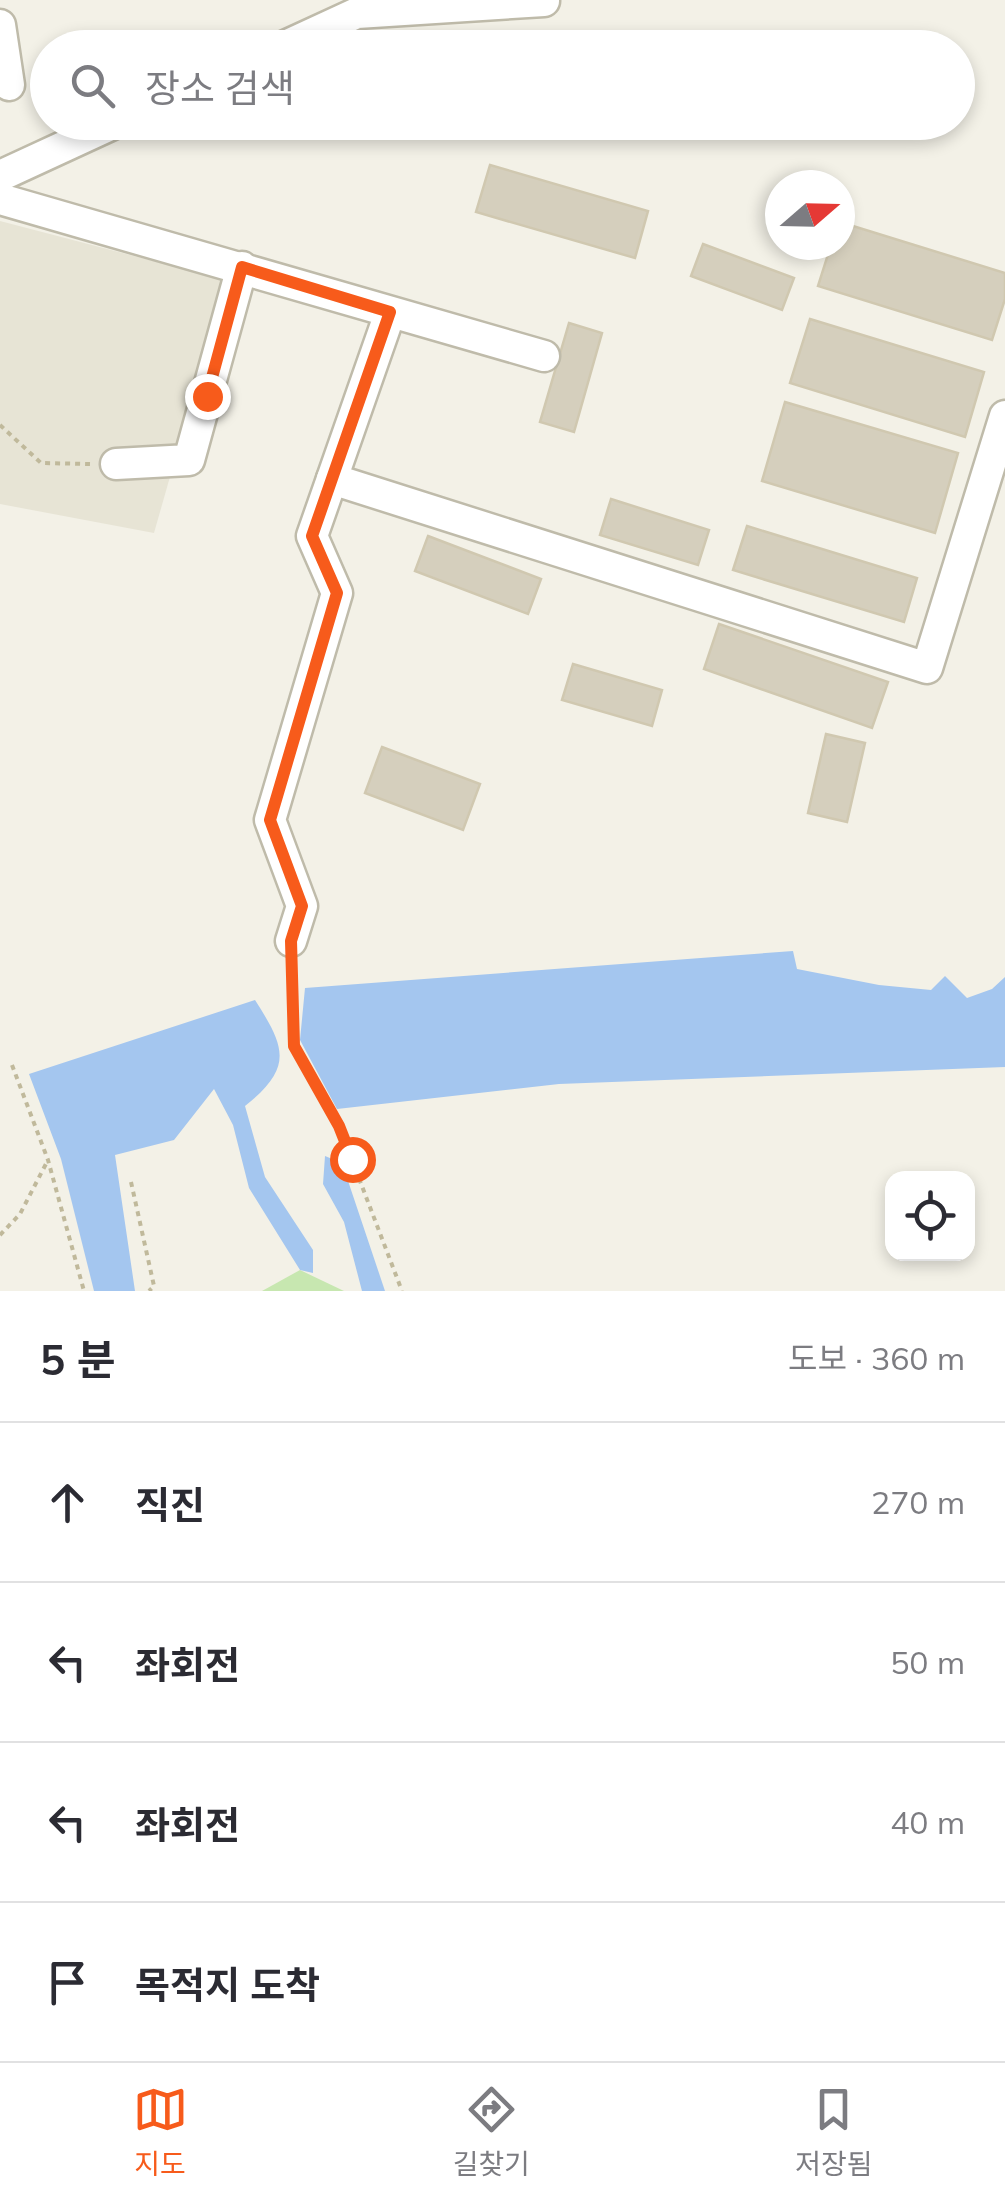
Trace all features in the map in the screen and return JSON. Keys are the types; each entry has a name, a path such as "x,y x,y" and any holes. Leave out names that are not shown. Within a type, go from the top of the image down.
{"street":[{"path":"321,30 358,13 544,1"},
{"path":"0,25 9,85"},
{"path":"0,176 77,140"},
{"path":"0,199 544,356"},
{"path":"116,464 189,460 242,267"},
{"path":"291,941 302,906 270,820 337,593 312,536 390,312"},
{"path":"332,480 927,668 1005,416"}],"path":[{"path":"0,425 41,464 116,464"},
{"path":"291,941 294,1046 339,1126 402,1291"},
{"path":"12,1065 48,1160 84,1291"},
{"path":"0,1235 20,1214 48,1160"},
{"path":"131,1182 154,1286 150,1291"}],"shaded area":[{"path":"0,221 226,280 154,533 0,504"}],"green space":[{"path":"300,1270 344,1291 262,1291"}],"water":[{"path":"793,951 797,969 879,985 931,990 945,976 967,998 992,989 1005,977 1005,1067 559,1084 337,1109 300,1040 305,988"},
{"path":"255,1000 273,1031 280,1056 271,1080 245,1106 265,1177 313,1250 313,1273 300,1270 249,1188 233,1125 214,1089 174,1140 115,1155 135,1291 94,1291 61,1159 29,1074"},
{"path":"325,1156 342,1163 385,1291 362,1291 344,1222 323,1184"}],"building":[{"path":"490,165 648,211 635,258 476,212"},
{"path":"855,227 1005,273 1005,299 992,340 818,286 826,260 855,260"},
{"path":"703,244 794,278 782,310 691,276"},
{"path":"810,319 984,372 965,437 790,383"},
{"path":"569,323 602,333 574,432 540,422"},
{"path":"785,402 958,453 935,533 762,481"},
{"path":"611,499 709,530 698,565 600,535"},
{"path":"747,526 917,578 904,622 733,570"},
{"path":"428,536 541,579 528,614 415,571"},
{"path":"719,624 888,682 872,728 704,669"},
{"path":"573,664 662,690 652,726 562,700"},
{"path":"826,734 865,743 847,822 808,813"},
{"path":"382,747 480,784 463,830 365,793"}],"route":[{"path":"207,396 242,267 390,312 312,536 337,593 270,820 302,906 291,941 294,1046 339,1126 352,1159"}]}
